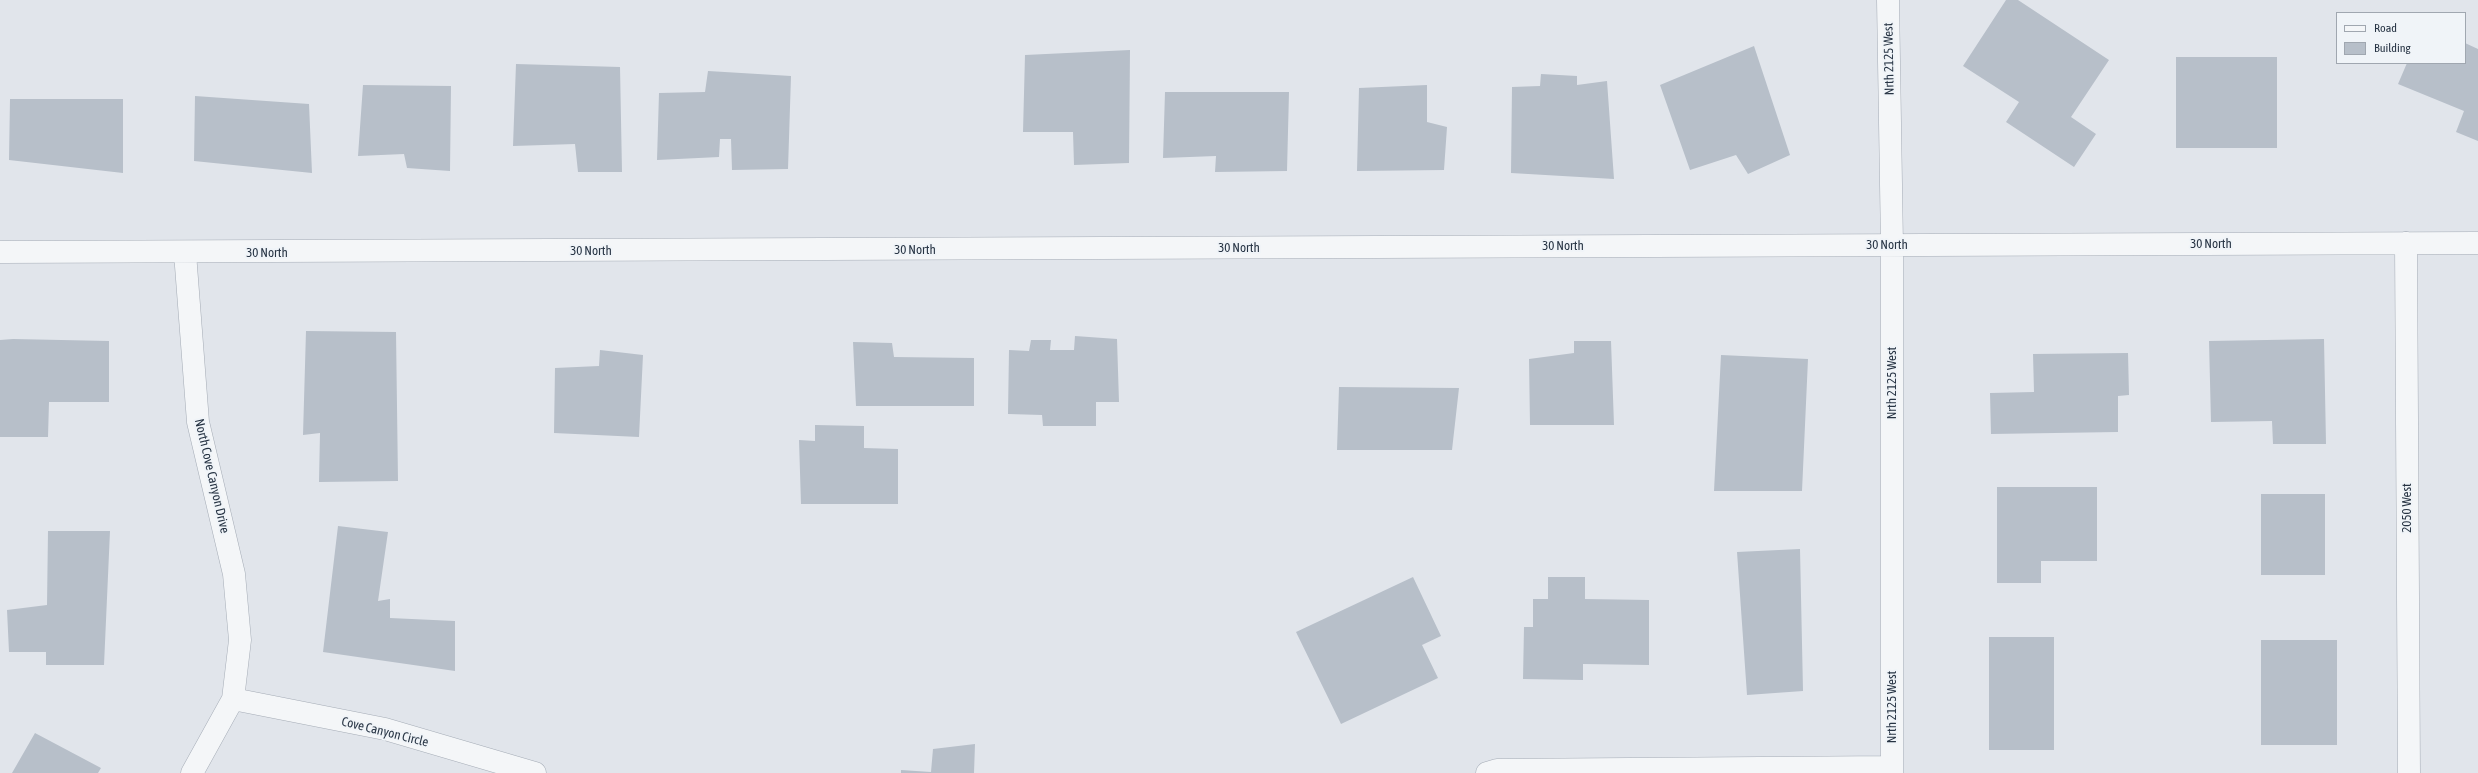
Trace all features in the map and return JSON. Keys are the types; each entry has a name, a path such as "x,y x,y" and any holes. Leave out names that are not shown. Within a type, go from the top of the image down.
{"street":[{"name":"Nrth 2125 West","path":"1888,0 1892,245 1892,770"},
{"name":"2050 West","path":"2406,243 2409,773"},
{"name":"30 North","path":"0,252 185,253 2478,243"},
{"name":"North Cove Canyon Drive","path":"185,253 198,422 234,574 240,640 234,699"},
{"path":"192,773 234,699"},
{"name":"Cove Canyon Circle","path":"234,699 384,729 535,773"},
{"path":"1487,773 1497,770 1892,770"}],"building":[{"path":"2006,0 2018,0 2109,60 2071,117 2096,134 2074,167 2006,122 2019,102 1963,66"},
{"path":"2466,43 2478,49 2478,141 2456,132 2464,111 2398,84 2407,64 2466,64"},
{"path":"1754,46 1790,155 1748,174 1736,155 1690,170 1660,85"},
{"path":"1130,50 1129,163 1074,165 1073,132 1023,132 1025,55"},
{"path":"2176,57 2277,57 2277,148 2176,148"},
{"path":"516,64 620,67 622,172 578,172 575,144 513,146"},
{"path":"708,71 791,76 788,169 732,170 731,139 720,139 719,157 657,160 659,93 705,92"},
{"path":"1541,74 1577,76 1577,85 1607,81 1614,179 1511,173 1512,87 1540,86"},
{"path":"363,85 451,86 450,171 407,168 404,154 358,156"},
{"path":"1427,85 1427,122 1447,127 1444,170 1357,171 1359,88"},
{"path":"1165,92 1289,92 1287,171 1215,172 1216,156 1163,158"},
{"path":"195,96 309,104 312,173 194,161"},
{"path":"10,99 123,99 123,173 9,160"},
{"path":"306,331 396,332 398,481 319,482 320,433 303,435"},
{"path":"1075,336 1117,339 1119,402 1096,402 1096,426 1043,426 1042,415 1008,414 1009,350 1029,351 1031,340 1051,340 1050,350 1074,350"},
{"path":"2324,339 2326,444 2273,444 2272,421 2211,422 2209,341"},
{"path":"0,340 109,341 109,402 49,402 48,437 0,437"},
{"path":"1574,341 1611,341 1614,425 1530,425 1529,359 1574,353"},
{"path":"853,342 892,343 894,357 974,358 974,406 856,406"},
{"path":"600,350 643,355 639,437 554,433 555,368 599,366"},
{"path":"2128,353 2129,395 2118,396 2118,432 1991,434 1990,393 2034,392 2033,354"},
{"path":"1721,355 1808,359 1802,491 1714,491"},
{"path":"1339,387 1459,388 1452,450 1337,450"},
{"path":"815,425 864,426 864,448 898,449 898,504 801,504 799,440 815,441"},
{"path":"1997,487 2097,487 2097,561 2041,561 2041,583 1997,583"},
{"path":"2261,494 2325,494 2325,575 2261,575"},
{"path":"338,526 388,532 378,601 390,599 390,618 455,621 455,671 323,652"},
{"path":"48,531 110,531 104,665 46,665 46,652 9,652 7,610 47,605"},
{"path":"1800,549 1803,691 1747,695 1737,552"},
{"path":"1413,577 1441,636 1422,645 1438,678 1341,724 1296,632"},
{"path":"1548,577 1585,577 1585,599 1649,600 1649,665 1583,664 1583,680 1523,679 1524,627 1533,627 1533,599 1548,599"},
{"path":"1989,637 2054,637 2054,750 1989,750"},
{"path":"2261,640 2337,640 2337,745 2261,745"},
{"path":"35,733 101,768 98,773 12,773"},
{"path":"975,744 974,773 901,773 901,770 931,772 933,749"}]}
